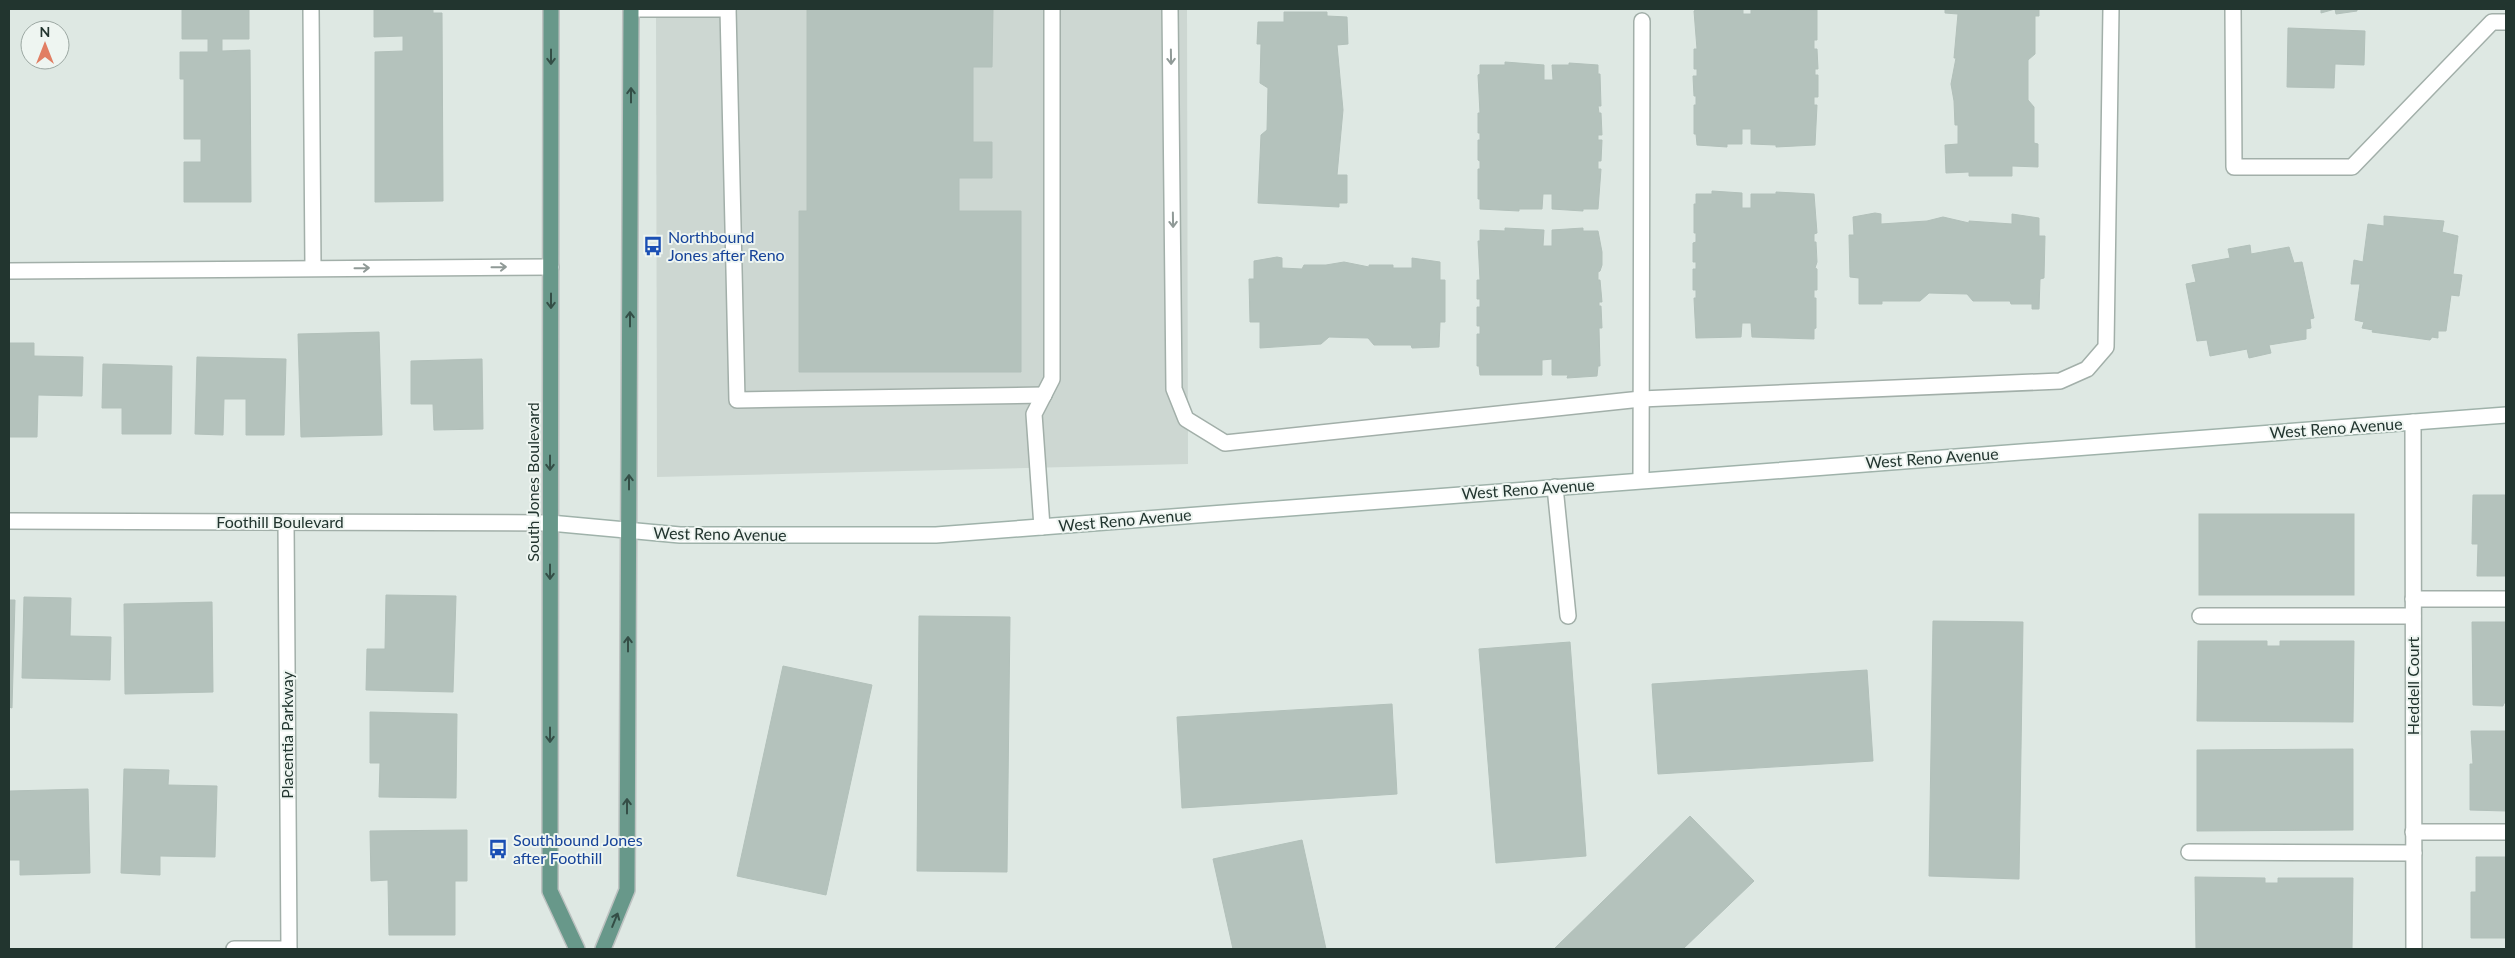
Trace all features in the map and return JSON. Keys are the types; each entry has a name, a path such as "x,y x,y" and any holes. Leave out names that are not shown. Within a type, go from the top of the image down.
{"main road":[{"name":"South Jones Boulevard","path":"551,9 550,891 577,949"},
{"path":"603,949 627,890 631,9"}],"street":[{"path":"311,9 313,268"},
{"path":"631,9 728,9 737,400 1044,395"},
{"path":"1042,527 1034,414 1052,379 1052,9"},
{"path":"1170,9 1174,389 1186,419 1224,443 1641,399 2060,382 2086,369 2106,347 2111,9"},
{"path":"2233,9 2234,167 2352,167 2492,22 2506,22"},
{"path":"1641,480 1642,21"},
{"path":"9,271 551,267"},
{"name":"West Reno Avenue","path":"550,523 680,535 936,535 2506,415"},
{"name":"Heddell Court","path":"2413,422 2414,949"},
{"path":"1555,487 1568,616"},
{"name":"Foothill Boulevard","path":"9,521 550,523"},
{"name":"Placentia Parkway","path":"286,522 289,949"},
{"path":"2413,599 2506,599"},
{"path":"2200,616 2413,616"},
{"path":"2413,832 2506,832"},
{"path":"2189,852 2414,852"},
{"path":"234,949 289,949"}],"shaded area":[{"path":"656,9 1187,9 1188,464 657,477"}],"building":[{"path":"182,9 249,9 249,39 222,39 222,51 250,50 251,202 184,202 184,162 201,162 201,139 184,139 184,79 180,79 180,52 208,52 208,39 182,39"},
{"path":"374,9 433,9 433,13 442,13 443,201 375,202 375,52 403,51 403,36 374,37"},
{"path":"807,9 993,9 992,67 973,67 973,142 992,142 992,178 959,178 959,211 1021,211 1021,372 799,372 799,211 807,211"},
{"path":"1697,9 1743,9 1743,14 1751,14 1751,9 1817,10 1817,40 1814,40 1814,49 1817,49 1818,69 1815,69 1815,75 1818,75 1818,97 1814,97 1814,105 1817,105 1815,145 1776,147 1776,145 1751,144 1751,129 1742,129 1742,144 1727,144 1727,147 1697,145 1696,134 1694,134 1694,105 1696,105 1696,96 1694,96 1693,76 1697,76 1697,69 1694,69 1694,49 1697,49 1694,11"},
{"path":"1945,9 2039,9 2039,16 2035,16 2035,54 2028,60 2028,100 2034,107 2034,143 2038,144 2038,167 2012,166 2012,176 1969,176 1969,172 1946,173 1945,145 1958,144 1958,125 1955,125 1951,84 1956,58 1954,58 1958,14 1945,13"},
{"path":"2321,9 2335,9 2321,13"},
{"path":"2335,9 2357,9 2357,11 2336,14"},
{"path":"1284,12 1327,12 1327,16 1347,17 1348,44 1337,45 1343,110 1337,175 1347,175 1347,203 1339,203 1339,207 1258,203 1261,135 1267,130 1268,88 1260,83 1261,44 1257,44 1258,22 1284,22"},
{"path":"2288,28 2365,31 2364,65 2335,64 2334,88 2287,87"},
{"path":"1505,62 1544,65 1544,80 1553,80 1552,65 1569,65 1569,63 1598,65 1601,106 1598,106 1599,113 1601,113 1602,135 1598,135 1598,140 1602,140 1601,161 1598,161 1598,169 1601,169 1598,209 1583,209 1583,211 1552,209 1552,194 1543,194 1542,209 1519,209 1519,211 1480,209 1480,199 1478,199 1478,169 1480,169 1480,161 1478,160 1478,140 1480,140 1480,133 1478,133 1478,113 1480,113 1478,75 1480,74 1480,65 1505,65"},
{"path":"1712,191 1742,193 1742,208 1751,208 1751,194 1776,194 1776,192 1814,194 1817,233 1814,234 1814,242 1816,242 1817,262 1815,268 1817,269 1817,290 1814,290 1814,298 1816,298 1816,328 1814,329 1814,339 1752,337 1751,323 1742,323 1741,337 1696,338 1694,298 1696,298 1696,290 1693,290 1693,269 1696,269 1696,262 1693,262 1693,243 1696,242 1696,233 1694,233 1694,204 1696,204 1696,194 1712,194"},
{"path":"1875,213 1881,214 1881,224 1927,221 1943,217 1969,223 1969,221 2012,224 2012,214 2039,218 2039,236 2045,236 2044,278 2040,279 2039,309 2032,309 2032,304 2011,304 2010,301 1973,301 1967,294 1929,293 1920,301 1882,301 1882,304 1859,304 1859,278 1850,277 1849,235 1854,235 1853,217"},
{"path":"2384,216 2444,221 2442,232 2458,236 2453,274 2462,275 2459,296 2451,295 2446,331 2438,331 2438,338 2432,337 2430,340 2372,332 2373,330 2362,328 2364,322 2355,320 2360,284 2351,284 2354,260 2363,262 2368,224 2384,226"},
{"path":"1505,228 1544,230 1543,246 1552,246 1552,230 1583,228 1583,231 1598,231 1602,252 1602,265 1598,272 1598,280 1600,280 1602,302 1599,302 1599,306 1601,306 1602,328 1599,328 1600,366 1598,366 1597,376 1567,378 1568,375 1552,375 1552,359 1542,360 1542,375 1480,375 1479,366 1477,366 1477,334 1480,334 1480,326 1477,326 1477,307 1480,307 1480,299 1477,299 1477,280 1480,280 1478,241 1480,241 1480,230 1505,231"},
{"path":"2250,245 2251,254 2289,247 2294,263 2302,262 2314,318 2310,319 2311,328 2306,329 2306,339 2269,345 2271,353 2249,358 2247,349 2210,356 2207,340 2197,341 2186,284 2196,282 2192,265 2230,258 2228,249"},
{"path":"1277,257 1282,258 1282,268 1302,269 1304,265 1326,265 1344,262 1369,267 1369,265 1393,265 1393,268 1412,268 1412,258 1440,262 1440,280 1445,280 1445,322 1440,322 1439,347 1412,348 1411,345 1374,345 1368,338 1329,337 1321,344 1260,348 1260,322 1250,322 1249,279 1254,279 1254,261"},
{"path":"379,332 382,435 301,437 298,334"},
{"path":"9,343 34,343 34,356 83,357 82,396 38,395 37,437 9,437"},
{"path":"197,357 286,359 284,435 246,435 246,399 224,399 223,435 195,434"},
{"path":"482,359 483,429 434,430 433,404 411,404 411,361"},
{"path":"103,364 172,366 171,434 122,434 122,408 102,408"},
{"path":"2473,495 2506,495 2506,576 2477,576 2478,544 2472,544"},
{"path":"2199,514 2354,514 2354,595 2199,595"},
{"path":"386,595 456,596 453,692 366,690 367,649 385,649"},
{"path":"24,597 71,598 70,636 111,637 110,680 22,678"},
{"path":"9,600 15,600 12,708 9,707"},
{"path":"212,602 213,692 125,694 124,604"},
{"path":"919,616 1010,617 1007,872 917,871"},
{"path":"1933,621 2023,622 2019,879 1929,876"},
{"path":"2472,622 2506,622 2506,703 2503,706 2473,705"},
{"path":"2198,641 2267,641 2267,646 2280,646 2280,641 2354,641 2353,722 2197,721"},
{"path":"1570,642 1586,856 1496,863 1479,649"},
{"path":"783,666 872,685 826,895 737,876"},
{"path":"1867,670 1873,761 1658,774 1652,684"},
{"path":"1392,704 1397,794 1182,808 1177,717"},
{"path":"370,712 457,714 456,798 379,797 380,763 370,763"},
{"path":"2471,731 2506,731 2506,811 2470,810 2470,764 2473,764"},
{"path":"2353,749 2353,830 2197,831 2197,750"},
{"path":"124,769 169,770 168,785 217,786 215,857 160,856 160,875 121,873"},
{"path":"88,789 90,873 20,875 20,860 9,860 9,791"},
{"path":"1690,816 1754,881 1683,949 1554,949"},
{"path":"467,830 467,881 455,881 455,935 389,935 388,880 371,881 370,831"},
{"path":"1302,840 1326,949 1233,949 1213,859"},
{"path":"2476,857 2506,857 2506,938 2471,938 2471,892 2476,892"},
{"path":"2195,877 2265,878 2265,883 2278,883 2278,878 2353,878 2352,949 2196,949"}],"place":[{"name":"Northbound Jones after Reno","path":"653,246"},
{"name":"Southbound Jones after Foothill","path":"498,849"}]}
